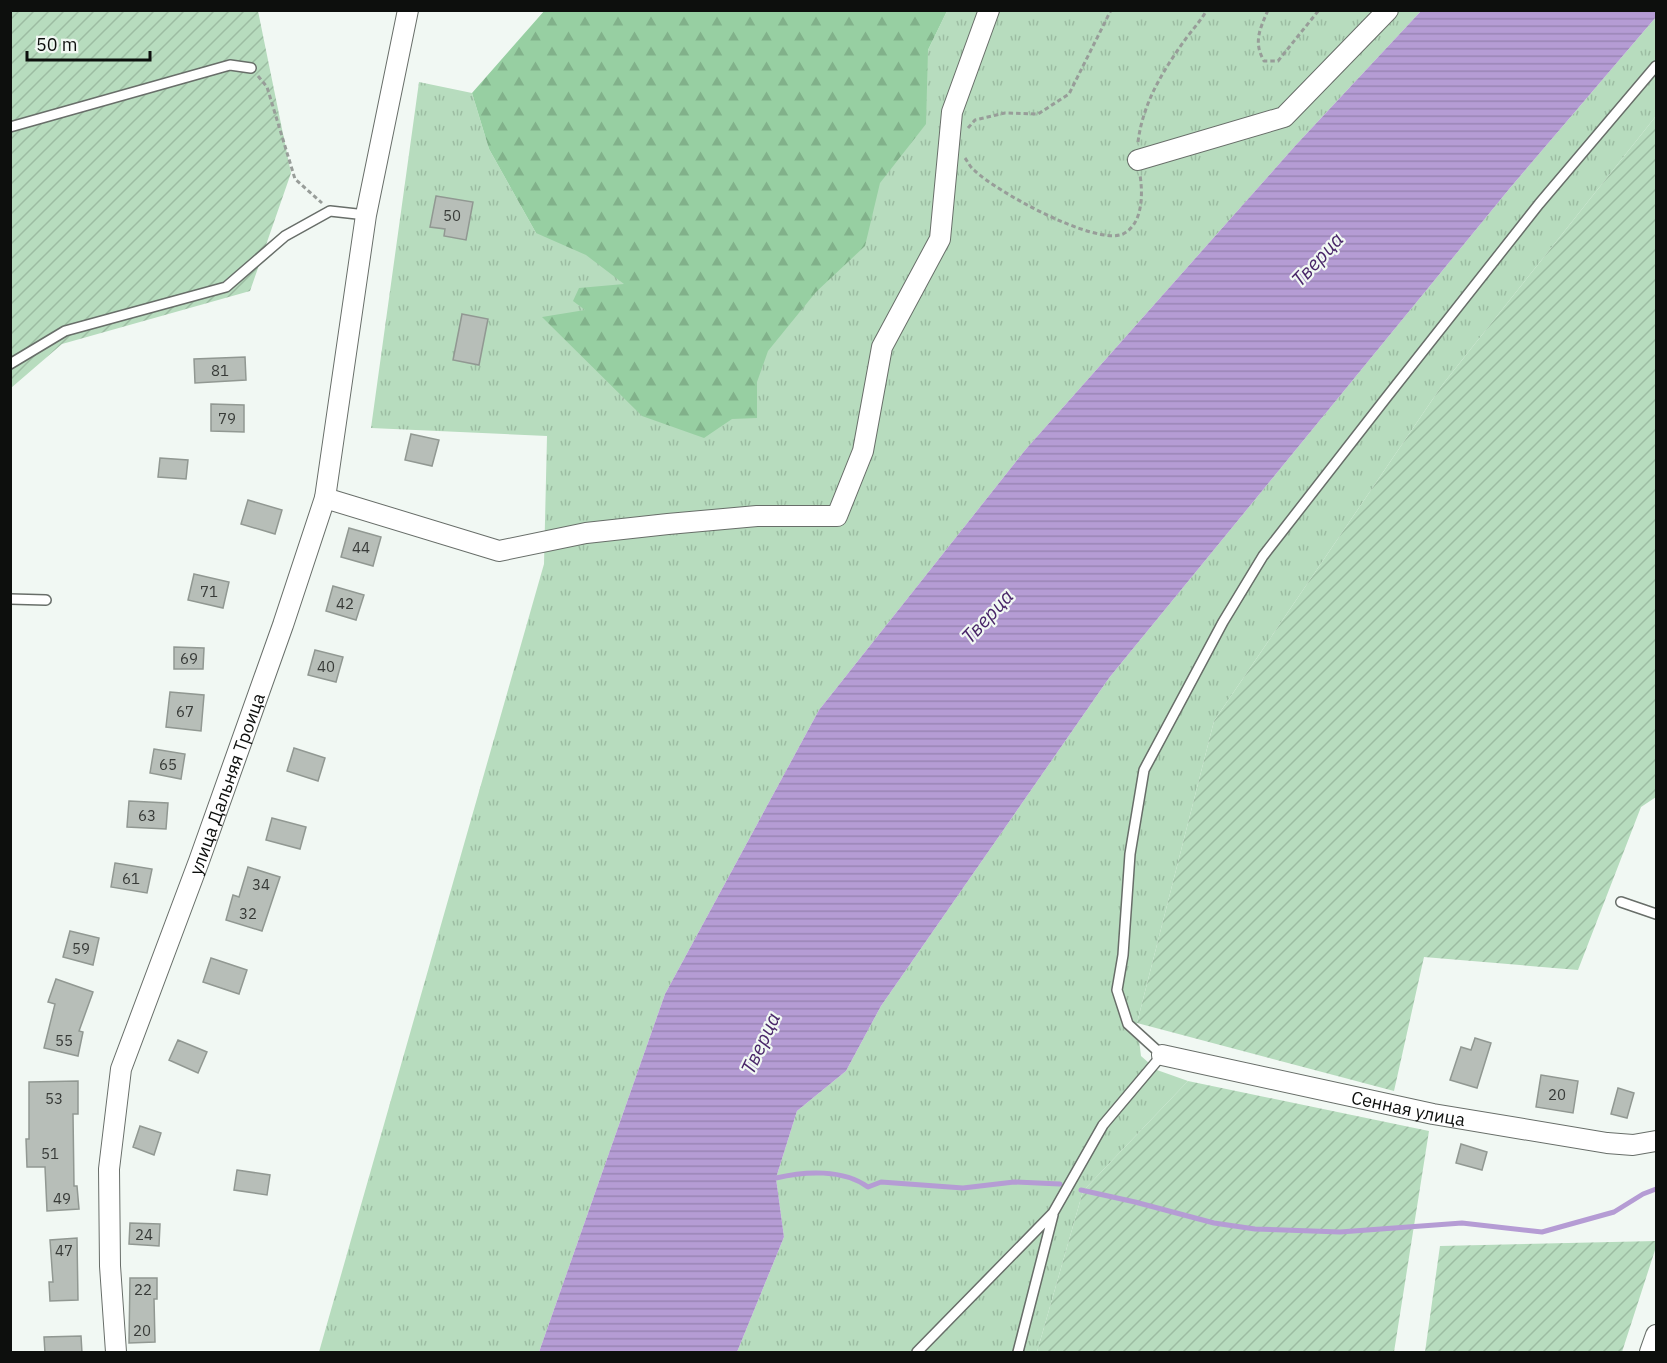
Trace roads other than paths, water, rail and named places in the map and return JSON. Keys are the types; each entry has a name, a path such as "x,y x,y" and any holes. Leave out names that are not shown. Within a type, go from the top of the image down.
{"street":[{"name":"улица Дальняя Троица","path":"116,1353 110,1266 109,1169 121,1069 203,850 283,625 325,498 366,215 408,10"},
{"path":"325,498 499,550 586,533 668,524 757,516 837,516 863,451 882,347 940,238 952,112 989,10"},
{"path":"1138,160 1284,117 1388,10"},
{"name":"Сенная улица","path":"1162,1055 1432,1114 1606,1143 1633,1145 1656,1141"},
{"path":"1650,1353 1656,1335"}],"lane":[{"path":"10,128 230,65 251,68"},
{"path":"917,1353 1053,1213 1103,1125 1162,1055 1128,1024 1117,990 1123,955 1130,854 1144,770 1223,622 1263,556 1386,398 1539,204 1656,66"},
{"path":"10,364 65,332 226,287 285,236 330,211 366,215"},
{"path":"10,599 46,600"},
{"path":"1620,902 1656,914"},
{"path":"1018,1353 1053,1213"}],"water":[{"name":"Тверца","path":"1656,10 1656,17 1510,188 1109,678 881,1006 846,1071 797,1111 776,1178 784,1237 737,1352 539,1352 665,994 819,710 1026,449 1295,146 1421,11"}],"waterway":[{"path":"776,1178 811,1173 836,1174 868,1187 881,1182 963,1188 1014,1182 1060,1184"},
{"path":"1081,1190 1214,1223 1255,1229 1340,1232 1462,1223 1542,1232 1614,1212 1643,1194 1656,1189"}]}
